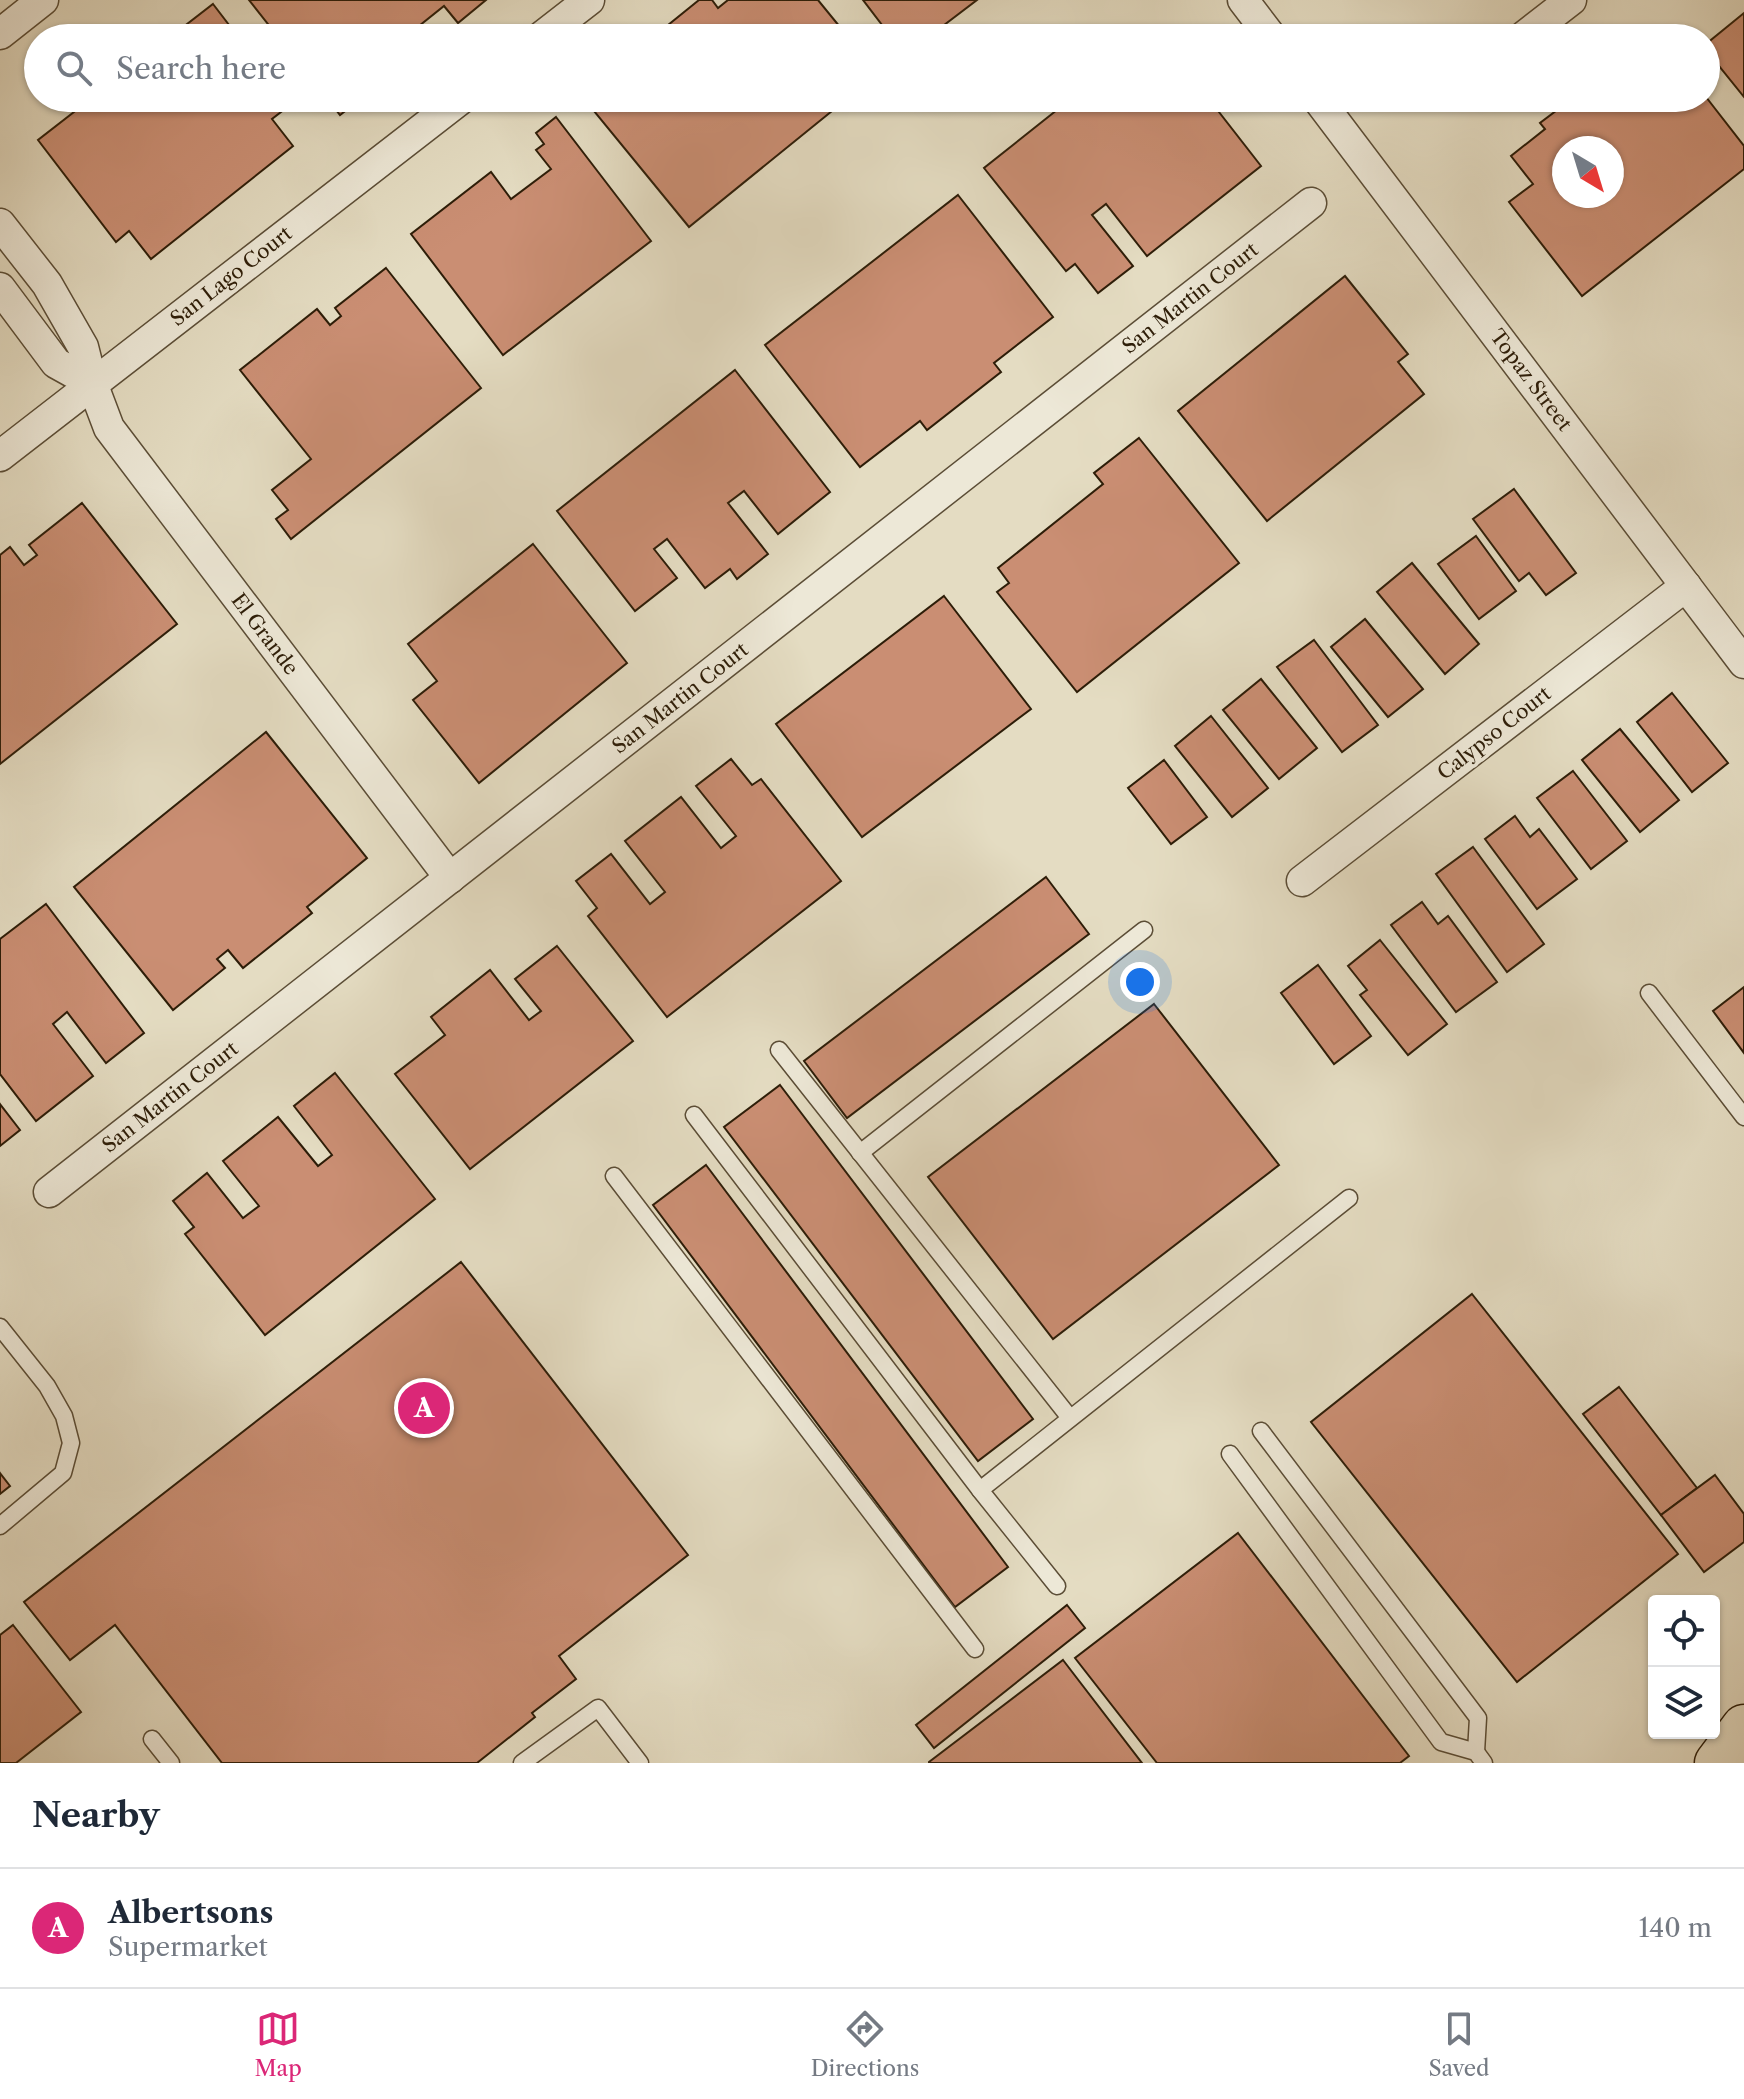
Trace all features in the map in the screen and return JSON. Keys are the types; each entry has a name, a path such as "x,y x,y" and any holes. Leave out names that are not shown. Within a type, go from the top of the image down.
{"main road":[{"path":"1717,1763 1744,1727"}],"street":[{"path":"0,34 43,0"},
{"path":"558,24 589,0"},
{"path":"1243,0 1261,24"},
{"path":"1540,24 1571,0"},
{"name":"San Lago Court","path":"0,456 444,112"},
{"name":"Topaz Street","path":"1328,112 1744,663"},
{"name":"San Martin Court","path":"49,1192 1311,203"},
{"name":"El Grande","path":"5,240 47,284 83,347 92,383 109,428 450,878"},
{"path":"0,288 56,363 92,383"},
{"name":"Calypso Court","path":"1302,881 1686,586"}],"lane":[{"path":"860,1153 1144,930"},
{"path":"1649,993 1744,1117"},
{"path":"779,1050 1070,1418"},
{"path":"694,1115 1057,1586"},
{"path":"614,1176 975,1649"},
{"path":"980,1490 1349,1198"},
{"path":"0,1327 47,1386 64,1416 71,1443 63,1473 0,1526"},
{"path":"1230,1454 1441,1742 1480,1757 1478,1718 1261,1431"},
{"path":"522,1763 598,1708 640,1763"},
{"path":"152,1739 171,1763"}],"building":[{"path":"249,0 486,0 458,23 444,6 422,24 268,24"},
{"path":"699,0 712,0 718,8 728,0 818,0 838,24 669,24"},
{"path":"863,0 977,0 945,24 881,24"},
{"path":"213,4 228,24 187,24"},
{"path":"1744,13 1744,97 1720,67 1720,33"},
{"path":"74,112 281,112 272,119 293,146 151,259 129,231 116,242 38,140"},
{"path":"595,112 831,112 689,227"},
{"path":"1054,112 1219,112 1261,166 1147,256 1106,204 1092,215 1133,266 1098,293 1075,264 1066,271 984,168"},
{"path":"1555,112 1718,112 1744,146 1744,169 1582,296 1509,202 1533,184 1511,156 1545,129 1540,123"},
{"path":"556,117 651,241 503,355 411,234 491,172 511,199 551,169 536,150 544,144 536,133"},
{"path":"958,195 1053,317 994,363 1001,372 927,430 920,421 860,467 765,345"},
{"path":"386,268 481,388 291,539 276,519 288,510 272,490 311,459 240,370 317,309 330,325 341,316 335,308"},
{"path":"1345,276 1408,354 1398,362 1424,394 1267,521 1178,411"},
{"path":"735,370 830,492 778,534 744,491 728,503 768,554 737,579 730,569 705,588 667,539 654,549 677,578 635,611 557,511"},
{"path":"1139,438 1239,563 1077,692 997,592 1009,583 998,568 1103,484 1094,473"},
{"path":"1514,489 1576,573 1546,595 1529,573 1519,581 1473,519"},
{"path":"82,503 177,624 0,764 0,555 10,547 24,565 37,555 29,545"},
{"path":"1476,536 1516,591 1479,619 1438,564"},
{"path":"533,544 627,663 479,783 413,700 437,681 408,644"},
{"path":"1412,563 1479,644 1445,674 1377,592"},
{"path":"944,596 1031,709 862,837 776,724"},
{"path":"1365,619 1423,689 1388,717 1331,647"},
{"path":"1314,640 1378,725 1342,752 1277,667"},
{"path":"1261,679 1317,748 1279,779 1223,710"},
{"path":"1672,693 1728,763 1692,792 1637,722"},
{"path":"1211,716 1268,788 1232,817 1175,746"},
{"path":"1620,729 1679,800 1640,832 1582,760"},
{"path":"266,732 367,858 307,907 312,913 243,968 228,950 217,959 225,968 173,1010 74,887"},
{"path":"731,759 752,785 761,779 841,881 667,1017 588,916 597,908 576,881 611,854 650,904 665,892 625,841 681,797 721,848 736,836 696,786"},
{"path":"1164,760 1207,817 1171,844 1128,788"},
{"path":"1573,771 1627,841 1591,869 1537,798"},
{"path":"1515,816 1530,837 1539,829 1577,879 1537,909 1485,839"},
{"path":"1473,847 1544,944 1507,972 1436,874"},
{"path":"1046,877 1089,934 847,1118 804,1061"},
{"path":"1422,902 1438,924 1448,916 1497,982 1456,1012 1391,925"},
{"path":"46,904 144,1033 106,1063 67,1012 53,1024 93,1076 36,1121 0,1074 0,939"},
{"path":"1380,940 1447,1024 1408,1055 1360,995 1367,990 1348,966"},
{"path":"557,946 633,1041 470,1169 395,1074 445,1035 431,1017 490,970 529,1020 541,1011 515,979"},
{"path":"1318,965 1371,1036 1334,1064 1281,993"},
{"path":"1744,987 1744,1053 1713,1011"},
{"path":"1154,1004 1279,1165 1053,1339 928,1177"},
{"path":"335,1073 435,1199 265,1335 185,1234 194,1227 173,1201 207,1173 243,1218 259,1206 223,1161 278,1117 318,1166 332,1155 294,1106"},
{"path":"780,1085 1033,1419 978,1461 724,1127"},
{"path":"0,1104 20,1130 0,1146"},
{"path":"706,1165 1008,1567 955,1607 653,1205"},
{"path":"461,1262 688,1555 559,1656 576,1679 532,1713 535,1717 477,1763 222,1763 115,1625 70,1660 24,1602"},
{"path":"1472,1294 1678,1554 1517,1682 1311,1422"},
{"path":"1619,1387 1697,1488 1661,1515 1583,1414"},
{"path":"0,1473 10,1486 0,1494"},
{"path":"1715,1475 1744,1514 1744,1542 1704,1572 1661,1515"},
{"path":"1238,1533 1409,1756 1400,1763 1157,1763 1075,1658"},
{"path":"1067,1605 1085,1628 934,1748 916,1725"},
{"path":"13,1625 81,1712 16,1763 0,1763 0,1635"},
{"path":"1063,1660 1142,1763 929,1763 929,1762"}],"place":[{"name":"Albertsons","path":"424,1408"}]}
